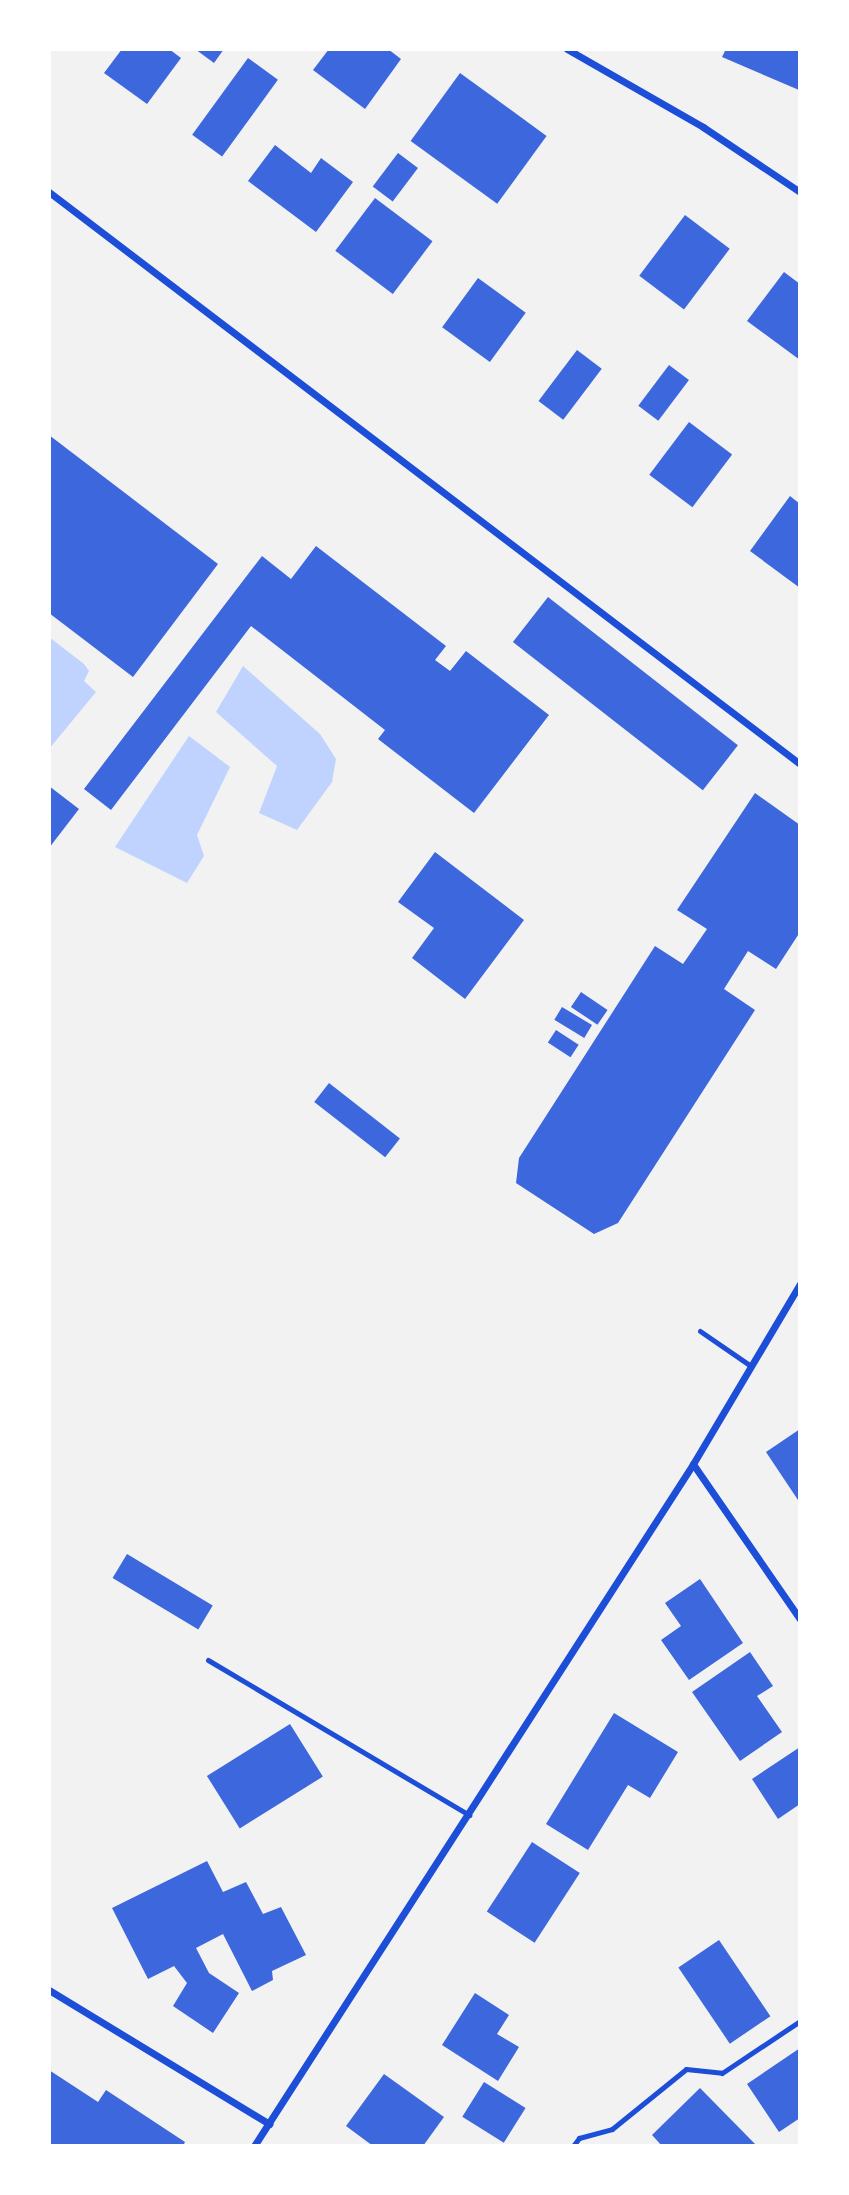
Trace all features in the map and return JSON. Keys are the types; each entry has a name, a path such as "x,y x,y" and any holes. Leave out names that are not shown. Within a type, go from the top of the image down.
{"street":[{"path":"567,49 704,127 800,192"},
{"path":"49,192 800,764"},
{"path":"254,2146 369,1962 469,1815 693,1464 800,1284"},
{"path":"693,1464 800,1619"},
{"path":"49,1990 269,2124"}],"lane":[{"path":"700,1331 751,1366"},
{"path":"208,1660 469,1815"},
{"path":"573,2146 579,2137 612,2129 687,2069 722,2073 800,2021"}],"water":[{"path":"49,637 84,664 89,671 84,681 96,692 49,749"},
{"path":"243,666 320,734 336,759 332,782 297,830 259,813 277,766 216,712"},
{"path":"189,736 230,767 197,835 204,856 187,883 115,847"}],"building":[{"path":"122,49 169,49 181,58 147,104 104,73"},
{"path":"195,49 224,49 214,63"},
{"path":"329,49 388,49 401,59 365,109 313,70"},
{"path":"726,49 800,49 799,90 722,57"},
{"path":"248,58 278,80 222,157 192,135"},
{"path":"460,73 547,136 497,204 411,141"},
{"path":"275,145 311,173 321,158 353,182 316,232 248,181"},
{"path":"398,153 418,168 393,202 373,187"},
{"path":"375,198 433,241 393,294 335,251"},
{"path":"685,215 730,249 684,309 639,276"},
{"path":"784,272 800,284 800,360 747,321"},
{"path":"478,278 526,313 490,362 442,327"},
{"path":"577,350 602,369 563,420 538,401"},
{"path":"669,365 689,380 658,421 638,406"},
{"path":"689,422 732,454 692,507 649,475"},
{"path":"49,435 218,564 133,677 49,613"},
{"path":"790,496 800,504 800,588 750,551"},
{"path":"316,546 446,646 435,660 450,671 466,651 549,715 474,813 378,739 385,730 251,626 111,810 84,789 262,556 291,579"},
{"path":"548,597 738,745 703,790 513,642"},
{"path":"49,786 79,809 49,848"},
{"path":"755,793 800,825 800,932 776,969 748,951 724,989 755,1010 618,1223 594,1234 516,1183 519,1158 655,946 683,964 707,929 677,910"},
{"path":"435,852 524,920 465,999 412,958 434,928 398,902"},
{"path":"581,992 608,1010 597,1025 571,1007"},
{"path":"562,1007 592,1025 584,1038 554,1020"},
{"path":"556,1030 579,1045 570,1057 548,1043"},
{"path":"329,1083 400,1138 385,1157 314,1102"},
{"path":"800,1429 800,1503 766,1452"},
{"path":"127,1554 213,1606 198,1630 113,1578"},
{"path":"700,1579 743,1643 689,1680 661,1640 681,1626 665,1603"},
{"path":"750,1652 773,1686 757,1696 782,1732 740,1761 692,1692"},
{"path":"614,1713 678,1752 650,1798 628,1785 588,1850 546,1824"},
{"path":"290,1724 323,1777 240,1829 207,1776"},
{"path":"800,1747 800,1804 778,1819 752,1779"},
{"path":"532,1842 580,1873 535,1943 487,1912"},
{"path":"207,1861 223,1892 246,1882 263,1914 281,1907 306,1955 272,1971 273,1980 252,1991 223,1934 196,1948 209,1973 239,1993 213,2033 173,2006 187,1983 174,1966 148,1979 112,1908"},
{"path":"719,1940 770,2016 730,2044 678,1967"},
{"path":"475,1993 509,2015 497,2034 519,2047 498,2081 442,2045"},
{"path":"800,2048 800,2118 779,2132 747,2084"},
{"path":"49,2070 98,2102 106,2090 185,2142 183,2146 49,2146"},
{"path":"384,2074 444,2117 423,2146 373,2146 346,2126"},
{"path":"484,2082 526,2108 504,2143 462,2117"},
{"path":"700,2088 757,2146 662,2146 652,2135"}]}
